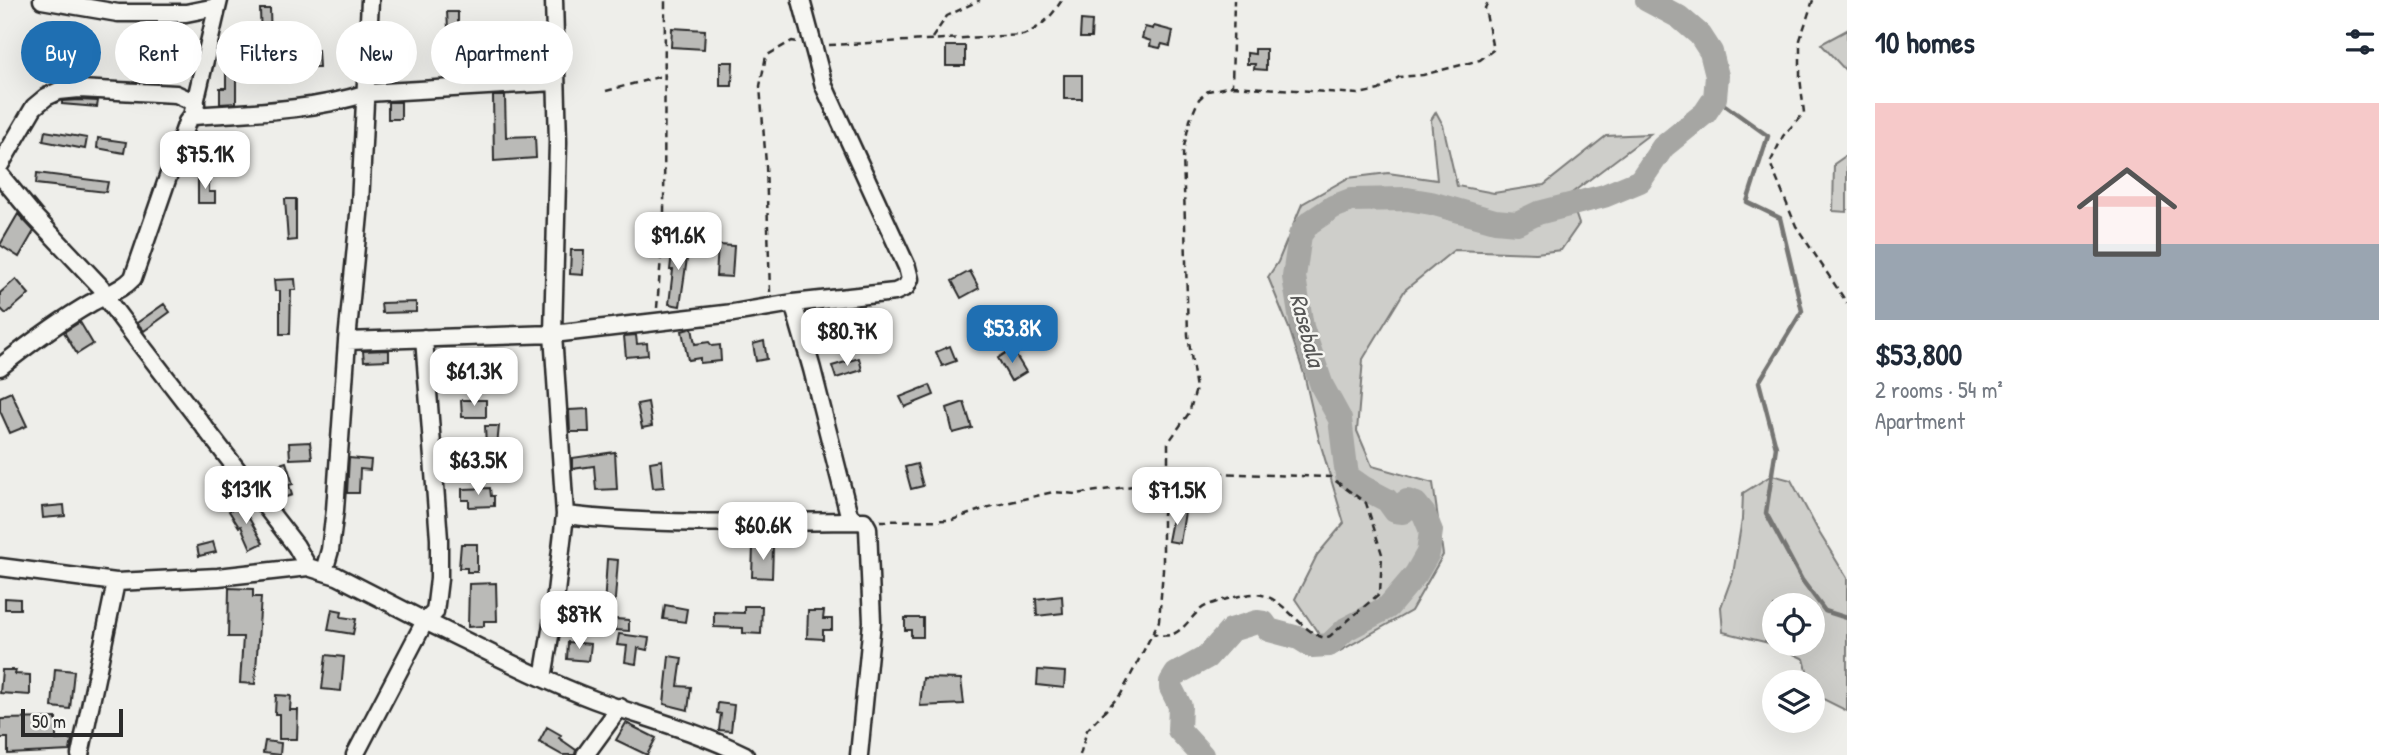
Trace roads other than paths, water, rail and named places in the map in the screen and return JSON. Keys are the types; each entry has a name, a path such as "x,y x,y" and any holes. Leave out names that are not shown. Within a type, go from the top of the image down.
{"street":[{"path":"0,367 27,344 92,303 126,286 133,278 187,122 194,109 218,4 186,13 118,13 42,0"},
{"path":"0,567 116,582 218,577 316,569 330,550 360,204 370,0"},
{"path":"554,0 554,21"},
{"path":"347,341 553,334 895,292 906,287 910,279 907,267 824,86 802,0"},
{"path":"0,166 34,107 59,90 176,94 194,109 272,110 345,100 367,93 521,84"},
{"path":"543,678 565,515 553,334 558,142 555,84"},
{"path":"0,176 101,287 105,297 316,569 398,606 543,678 596,700 710,738 746,755"},
{"path":"793,303 849,515 868,528 872,622 859,755"},
{"path":"355,755 425,621 435,612 439,579 439,540 424,338"},
{"path":"565,515 718,523 859,522"},
{"path":"80,755 116,582"},
{"path":"585,755 620,707"}],"waterway":[{"name":"Rasebala","path":"1202,755 1179,730 1180,706 1171,688 1176,674 1207,657 1231,630 1257,622 1264,623 1269,630 1299,638 1312,646 1329,645 1346,629 1388,607 1416,574 1428,553 1431,531 1424,514 1416,504 1407,501 1404,503 1403,512 1395,511 1387,500 1347,476 1340,419 1322,386 1302,327 1294,277 1300,235 1309,223 1333,207 1351,200 1407,199 1495,221 1517,223 1538,213 1604,196 1640,181 1663,147 1705,113 1715,98 1717,76 1711,52 1700,35 1679,17 1647,0"},
{"path":"1715,98 1768,136 1747,202 1780,218 1802,311 1759,382 1776,447 1766,513 1802,580 1825,611 1847,618"}]}
